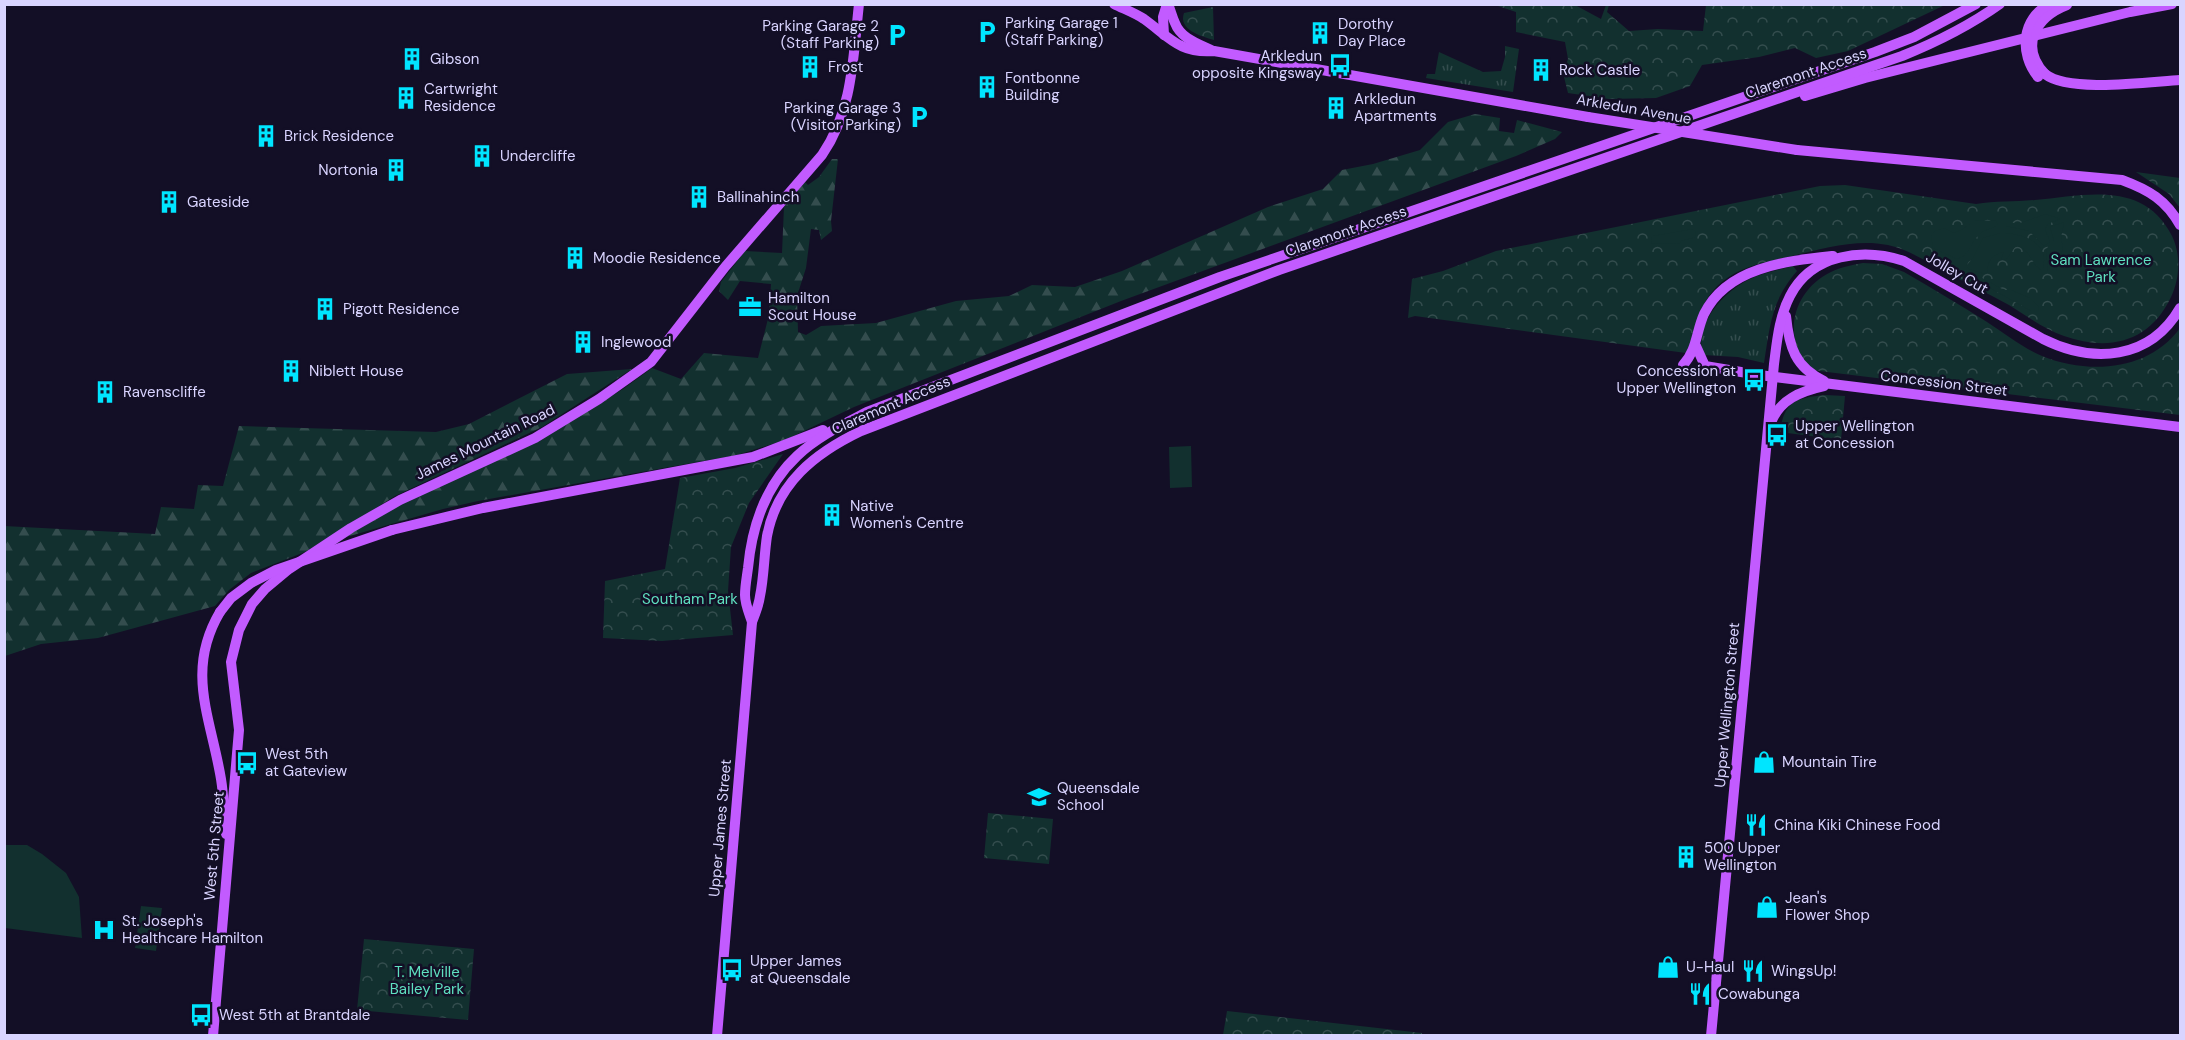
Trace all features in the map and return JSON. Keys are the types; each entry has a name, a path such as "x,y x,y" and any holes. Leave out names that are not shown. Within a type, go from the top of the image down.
{"main road":[{"name":"James Mountain Road","path":"239,730 231,662 242,622 258,595 289,569 373,515 435,483 535,438 598,399 651,362 731,259 822,155 838,128 850,88 859,4"},
{"name":"Arkledun Avenue","path":"1114,4 1143,18 1184,49 1199,52 1214,51 1588,117 1797,150 2122,180 2150,192 2165,203 2181,225"},
{"path":"1164,35 1163,17 1168,4"},
{"path":"1168,4 1176,25 1182,33 1193,42 1214,51"},
{"name":"Claremont Access","path":"752,622 745,596 749,559 755,526 766,498 778,478 796,457 821,437 867,412 1220,277 1875,52 1951,20 1976,4"},
{"name":"Claremont Access","path":"752,622 760,596 768,536 775,509 796,476 819,455 838,442 861,431 1279,270 1932,44 2000,4"},
{"path":"2050,4 2036,15 2025,41 2027,60 2041,76 2066,84 2115,85 2181,80"},
{"path":"1743,110 2130,12 2172,4"},
{"path":"2041,76 2034,56 2035,34 2044,17 2069,5"},
{"name":"Jolley Cut","path":"1773,377 1777,338 1791,295 1808,274 1845,255 1885,254 1904,261 2043,339 2065,349 2088,354 2118,353 2139,347 2162,332 2181,308"},
{"path":"1683,365 1692,355 1702,320 1709,306 1718,294 1734,280 1755,270 1845,255"},
{"path":"1785,309 1792,350 1798,362 1815,377 1830,384"},
{"name":"Concession Street","path":"1696,345 1705,366 1773,377 2181,427"},
{"name":"Upper Wellington Street","path":"1711,1035 1773,377"},
{"path":"1767,435 1773,417 1783,404 1797,394 1830,384"},
{"path":"229,854 222,780 202,676 206,641 220,612 231,598 251,583 276,570 392,530 483,508 753,457 791,444 867,412"},
{"name":"Upper James Street","path":"717,1035 752,622"},
{"name":"West 5th Street","path":"213,1035 239,730"}],"green space":[{"path":"1495,5 1575,5 1601,19 1606,5 1609,5 1607,12 1629,31 1658,29 1703,31 1706,5 1945,5 1848,51 1816,58 1795,48 1759,57 1702,65 1690,86 1656,98 1609,99 1568,93 1563,73 1568,59 1565,42 1516,32 1516,12"},
{"path":"1213,7 1214,40 1192,31 1184,24 1184,13"},
{"path":"1505,46 1519,49 1513,92 1426,78 1427,74 1435,74 1439,52 1483,72 1501,71"},
{"path":"1475,114 1500,118 1499,131 1514,133 1517,120 1562,132 1555,139 1516,156 1121,301 854,407 785,440 737,455 478,501 343,538 406,501 547,436 623,389 652,368 681,379 704,353 758,358 769,315 771,284 740,281 728,300 719,291 721,282 745,251 782,253 784,207 805,182 808,185 819,177 832,159 838,159 831,221 832,231 821,240 819,230 811,229 806,268 797,296 798,332 806,335 821,326 876,323 956,301 1009,296 1032,285 1075,287 1122,271 1268,207 1323,189 1342,170 1373,164 1420,150 1448,122"},
{"path":"2136,172 2180,178 2180,208 2169,194"},
{"name":"Sam Lawrence Park","path":"1845,185 1976,204 2093,194 2130,199 2146,206 2160,218 2172,236 2178,259 2178,274 2174,290 2162,312 2140,333 2112,343 2081,341 2050,330 2009,305 1904,250 1888,245 1858,243 1812,251 1735,273 1712,291 1704,303 1698,317 1691,350 1686,353 1415,316 1408,318 1412,279 1443,271 1496,251 1820,186"},
{"path":"2046,214 2060,219 2048,224 2045,229 2050,242 2044,246 2029,231 2006,226 2007,223 2020,223"},
{"path":"1974,220 1996,221 1998,225 1982,232 1965,255 1957,259 1933,248 1931,236 1935,231 1944,228 1954,233"},
{"path":"2064,222 2061,238 2063,248 2056,271 2048,271 2046,249 2054,241 2050,227"},
{"path":"1693,229 1696,237 1680,243 1652,244 1651,237 1653,236"},
{"path":"2000,233 2032,240 2042,251 2043,268 2041,270 2026,251 2018,246 2006,260 2001,259 2004,252 1993,256 1988,264 1988,272 1985,274 1969,269 1966,266 1973,258 1983,238"},
{"path":"1863,263 1882,264 1904,272 2028,349 2060,362 2079,366 2098,367 2135,361 2152,353 2167,342 2180,328 2180,415 1811,370 1796,344 1795,316 1800,303 1807,291 1818,280 1831,272"},
{"path":"1793,266 1797,271 1788,282 1773,314 1764,363 1738,357 1703,355 1701,344 1706,322 1712,311 1729,293 1748,280"},
{"path":"1973,273 2004,290 2011,290 2030,298 2039,307 2038,311 2031,311 1983,284 1975,283 1967,277"},
{"path":"632,369 542,427 395,496 305,552 251,573 229,590 215,606 98,638 41,644 5,656 4,526 155,534 161,507 194,509 198,485 223,486 239,426 436,432 469,424 567,374"},
{"path":"1825,395 1845,396 1841,440 1780,432 1788,407 1799,400"},
{"path":"1191,446 1192,487 1170,488 1169,447"},
{"name":"Southam Park","path":"783,454 749,503 731,547 728,591 733,635 662,641 603,638 605,581 665,569 680,478 735,468"},
{"path":"988,813 1053,819 1049,864 984,858"},
{"path":"5,845 27,845 66,873 79,897 82,938 5,928"},
{"path":"141,906 162,908 156,951 135,948"},
{"name":"T. Melville Bailey Park","path":"364,939 474,949 468,1020 357,1010"},
{"path":"1227,1011 1422,1033 1422,1035 1223,1035"}],"place":[{"name":"Parking Garage 1 (Staff Parking)","path":"987,32"},
{"name":"Dorothy Day Place","path":"1320,33"},
{"name":"Parking Garage 2 (Staff Parking)","path":"897,35"},
{"name":"Gibson","path":"412,59"},
{"name":"Arkledun opposite Kingsway","path":"1340,65"},
{"name":"Frost","path":"810,67"},
{"name":"Rock Castle","path":"1541,70"},
{"name":"Fontbonne Building","path":"987,87"},
{"name":"Cartwright Residence","path":"406,98"},
{"name":"Arkledun Apartments","path":"1336,108"},
{"name":"Parking Garage 3 (Visitor Parking)","path":"919,117"},
{"name":"Brick Residence","path":"266,136"},
{"name":"Undercliffe","path":"482,156"},
{"name":"Nortonia","path":"396,170"},
{"name":"Ballinahinch","path":"699,197"},
{"name":"Gateside","path":"169,202"},
{"name":"Moodie Residence","path":"575,258"},
{"name":"Hamilton Scout House","path":"750,307"},
{"name":"Pigott Residence","path":"325,309"},
{"name":"Inglewood","path":"583,342"},
{"name":"Niblett House","path":"291,371"},
{"name":"Concession at Upper Wellington","path":"1754,380"},
{"name":"Ravenscliffe","path":"105,392"},
{"name":"Upper Wellington at Concession","path":"1777,435"},
{"name":"Native Women's Centre","path":"832,515"},
{"name":"Mountain Tire","path":"1764,762"},
{"name":"West 5th at Gateview","path":"247,763"},
{"name":"Queensdale School","path":"1039,797"},
{"name":"China Kiki Chinese Food","path":"1756,825"},
{"name":"500 Upper Wellington","path":"1686,857"},
{"name":"Jean's Flower Shop","path":"1767,907"},
{"name":"St. Joseph's Healthcare Hamilton","path":"104,930"},
{"name":"U-Haul","path":"1668,967"},
{"name":"Upper James at Queensdale","path":"732,970"},
{"name":"WingsUp!","path":"1753,971"},
{"name":"Cowabunga","path":"1700,994"},
{"name":"West 5th at Brantdale","path":"201,1015"}]}
